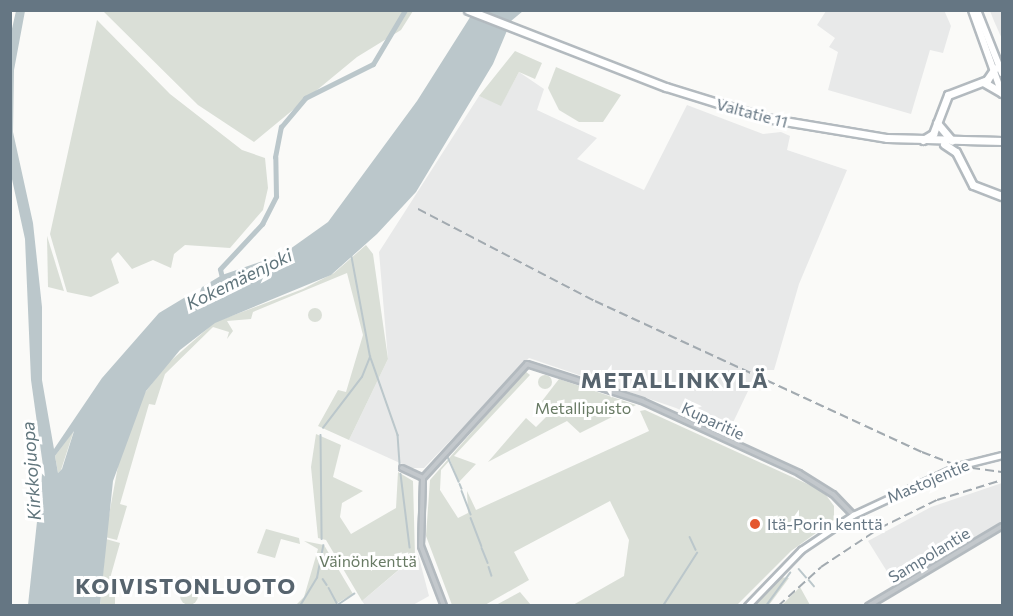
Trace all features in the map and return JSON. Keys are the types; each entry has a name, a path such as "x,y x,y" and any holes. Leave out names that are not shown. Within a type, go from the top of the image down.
{"highway":[{"name":"Valtatie 11","path":"468,10 739,111 829,130 920,140 1002,141"},
{"path":"920,140 931,136 948,95 983,82 995,68"},
{"path":"983,82 1002,93"},
{"path":"937,123 953,142"},
{"path":"936,141 952,147 972,185 1002,196"},
{"path":"960,160 966,142"}],"main road":[{"path":"972,10 995,68 1002,93"},
{"path":"977,10 1002,73"},
{"name":"Mastojentie","path":"747,606 795,555 853,515 949,470 1002,455"}],"street":[{"name":"Kuparitie","path":"423,478 526,364 642,401 798,473 834,494 853,515"},
{"path":"402,468 423,478 421,546 444,606"},
{"name":"Sampolantie","path":"868,606 1002,526"}],"shaded area":[{"path":"944,10 951,26 943,53 930,50 911,114 828,90 838,52 829,47 835,38 817,25 826,11"},
{"path":"990,11 1002,11 1002,39 994,21"},
{"path":"519,72 544,89 537,110 597,138 577,159 644,190 687,105 763,134 781,132 790,136 787,150 847,170 799,284 774,370 758,370 728,433 676,408 529,358 424,468 411,468 349,440 388,359 379,252 479,96 501,105"},
{"path":"1002,483 1002,523 896,586 868,541 931,507"},
{"path":"418,554 429,596 413,605 365,605 362,601"}],"green space":[{"path":"103,11 413,11 401,30 357,57 254,142 198,105"},
{"path":"97,20 170,94 242,150 265,158 268,188 263,210 230,248 185,245 174,254 171,268 153,260 132,269 118,252 111,259 119,283 91,297 67,292 50,234"},
{"path":"515,51 542,63 535,79 519,72 501,106 479,96"},
{"path":"556,67 621,95 603,122 579,122 559,110 548,88"},
{"path":"47,236 64,291 48,287"},
{"path":"366,245 373,254 388,359 349,440 318,426 338,390 346,392 363,335 347,273 253,312 251,319 227,321 233,331 227,339 229,332 213,327 165,374 155,405 149,404 120,504 127,506 117,540 105,537 120,455 143,395 167,364 215,322 303,289 334,273"},
{"path":"315,308 320,310 322,315 320,320 315,322 310,320 308,315 310,310"},
{"path":"525,371 530,375 454,456 476,464 459,482 450,460 441,470 440,490 458,518 468,513 467,491 476,510 649,431 640,411 645,410 823,491 834,506 834,520 791,551 737,605 573,605 624,576 629,540 610,501 514,552 529,580 485,605 452,605 426,536 430,480"},
{"path":"542,375 548,375 552,382 548,389 542,389 538,385 538,379"},
{"name":"Metallipuisto","path":"559,379 636,405 580,433 567,421 488,462 526,418 536,427 548,415 542,401"},
{"path":"74,430 61,470 58,473 55,456"},
{"name":"Väinönkenttä","path":"316,434 341,445 333,477 363,491 342,503 340,517 351,534 396,508 398,472 413,481 415,556 362,601 326,540 318,538 311,467"},
{"path":"266,529 299,538 300,544 281,539 275,558 257,553"},
{"path":"106,539 120,543 109,582 115,588 115,605 100,606"},
{"path":"304,541 324,545 353,594 334,605 296,605 304,597 318,549"},
{"path":"779,577 789,578 769,605 754,605"},
{"path":"189,587 195,590 198,596 195,602 189,605 183,602 180,596 183,590"},
{"path":"800,587 810,605 782,605"},
{"path":"520,592 531,605 496,605"}],"water":[{"name":"Kokemäenjoki","path":"16,11 25,11 14,70 13,132 33,223 42,307 42,380 54,449 102,378 159,313 222,275 283,254 328,222 417,101 474,11 523,11 511,21 493,64 416,192 377,234 331,275 215,323 180,350 146,391 113,481 100,605 28,605 43,466 31,380 25,239 10,170 11,33","holes":["74,431 62,469 58,473 55,456"]}],"waterway":[{"name":"Kokemäenjoki","path":"223,282 220,269 262,224 276,196 275,157 281,127 305,98 373,64 405,10"},
{"path":"323,428 362,377 370,357 351,254"},
{"path":"371,358 398,435 400,464"},
{"path":"321,435 322,539"},
{"path":"448,457 459,482"},
{"path":"401,474 410,547"},
{"path":"460,484 462,489"},
{"path":"462,491 471,514"},
{"path":"471,518 482,546"},
{"path":"690,537 696,550"},
{"path":"300,606 317,578 323,546"},
{"path":"482,548 488,563"},
{"path":"663,606 697,553"},
{"path":"489,567 492,576"},
{"path":"799,569 806,577"},
{"path":"766,606 790,573"},
{"path":"323,579 327,585"},
{"path":"809,580 814,586"},
{"path":"329,588 337,603"},
{"path":"336,606 354,594"}],"railway":[{"path":"418,209 595,301 922,452 958,466 1002,472"},
{"path":"778,606 821,567 880,528 937,500 1002,480"}],"place":[{"name":"Itä-Porin kenttä","path":"755,524"}],"district":[{"name":"METALLINKYLÄ","path":"675,380"},
{"name":"KOIVISTONLUOTO","path":"186,586"}],"water label":[{"name":"Kirkkojuopa","path":"31,471"}]}
